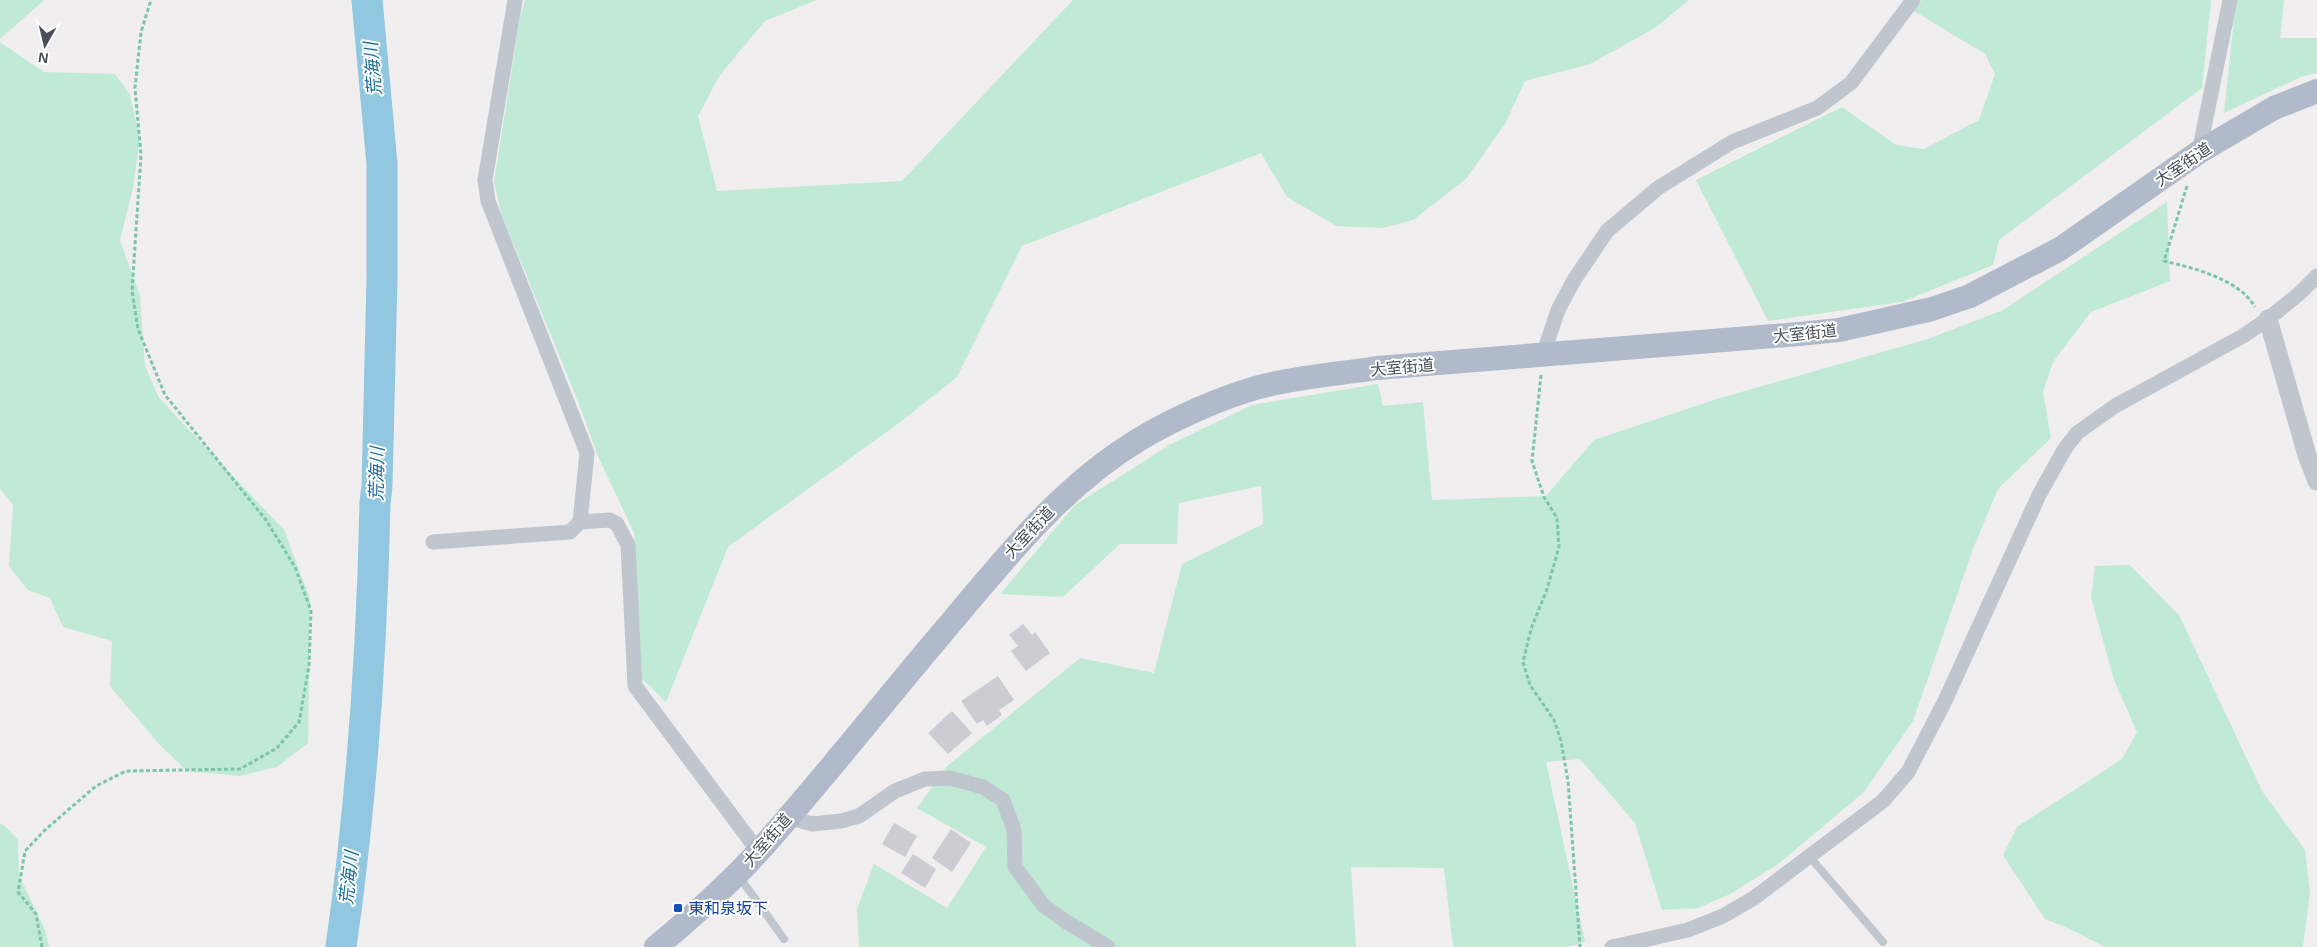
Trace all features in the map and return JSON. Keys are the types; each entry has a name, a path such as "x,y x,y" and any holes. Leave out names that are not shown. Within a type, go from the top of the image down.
{"main road":[{"name":"大室街道","path":"656,947 737,874 758,851 997,566 1039,521 1100,465 1142,437 1189,413 1258,388 1305,378 1377,368 1839,330 1932,308 1970,296 2060,249 2198,152 2274,108 2317,90"}],"street":[{"path":"433,542 570,532 580,522 587,453 488,201 485,180 515,0"},
{"path":"1543,355 1558,310 1574,280 1606,231 1658,188 1732,142 1817,108 1851,83 1912,0"},
{"path":"2198,152 2230,0"},
{"path":"1612,947 1688,930 1723,916 1754,898 1883,801 1908,772 1944,703 2039,495 2064,450 2077,433 2115,406 2214,353 2268,319 2300,293 2317,276"},
{"path":"2268,319 2306,454 2317,481"},
{"path":"580,522 610,520 617,524 628,545 635,686 758,851"},
{"path":"788,817 812,824 841,821 859,816 895,791 925,780 950,778 982,787 1003,800 1014,830 1015,867 1044,906 1108,947"}],"lane":[{"path":"1809,856 1884,942"},
{"path":"737,874 784,939"}],"path":[{"path":"42,947 36,914 18,892 25,851 46,829 96,786 126,771 240,769 277,748 299,722 309,666 311,611 295,567 266,520 164,395 138,329 132,291 141,155 135,88 141,32 151,0"},
{"path":"2188,180 2164,261 2215,277 2240,291 2259,313 2268,319"},
{"path":"1543,355 1532,461 1544,497 1557,518 1559,547 1547,589 1531,629 1524,662 1530,685 1554,720 1561,741 1568,781 1580,947"}],"green space":[{"path":"0,0 44,0 0,39"},
{"path":"525,0 817,0 765,21 720,75 698,116 717,191 902,181 1073,0 1689,0 1655,28 1590,64 1525,81 1505,124 1466,179 1413,220 1382,228 1337,226 1287,197 1261,153 1022,246 957,377 903,420 728,547 666,702 642,679 634,533 597,454 581,409 501,213 494,182 520,17"},
{"path":"1922,0 2211,0 2202,88 1999,240 1993,265 1902,302 1768,321 1696,180 1842,107 1896,145 1924,149 1979,120 1995,74 1985,54 1914,11"},
{"path":"2236,0 2284,0 2280,38 2317,38 2317,73 2301,77 2224,113"},
{"path":"0,42 44,72 115,74 130,95 140,139 133,188 120,240 140,296 145,366 159,398 284,530 310,599 308,743 277,767 240,776 187,771 159,744 110,686 112,641 63,627 50,598 28,590 9,566 13,505 0,488"},
{"path":"2167,202 2170,281 2091,312 2053,362 2043,392 2051,438 1998,489 1973,549 1913,721 1864,792 1777,865 1728,895 1698,908 1662,910 1635,823 1580,759 1546,762 1585,942 1567,947 1453,947 1444,868 1351,867 1356,947 859,947 857,909 874,864 947,908 986,847 917,808 946,767 1080,658 1154,673 1182,564 1263,524 1261,486 1179,503 1177,544 1120,544 1063,597 1000,594 1075,505 1171,444 1252,405 1378,384 1383,406 1423,402 1432,500 1546,496 1594,440 1720,398 1928,339 2003,310"},
{"path":"2130,565 2179,615 2262,791 2305,850 2310,893 2303,947 2105,947 2068,928 2045,919 2003,855 2017,827 2122,759 2137,732 2114,680 2091,597 2095,566"},
{"path":"0,824 4,825 18,840 19,875 45,930 49,947 0,947"}],"building":[{"path":"1023,624 1032,635 1035,632 1050,653 1026,671 1011,651 1018,646 1009,635"},
{"path":"998,676 1014,700 999,710 1002,715 987,726 983,720 977,724 961,701"},
{"path":"952,711 972,733 948,754 928,733"},
{"path":"894,823 917,836 905,857 882,844"},
{"path":"951,829 971,843 952,872 932,858"},
{"path":"913,854 936,869 925,888 901,873"}],"waterway":[{"name":"荒海川","path":"341,947 355,836 365,725 377,486 382,278 382,164 367,0"}],"place":[{"name":"東和泉坂下","path":"678,908"}]}
